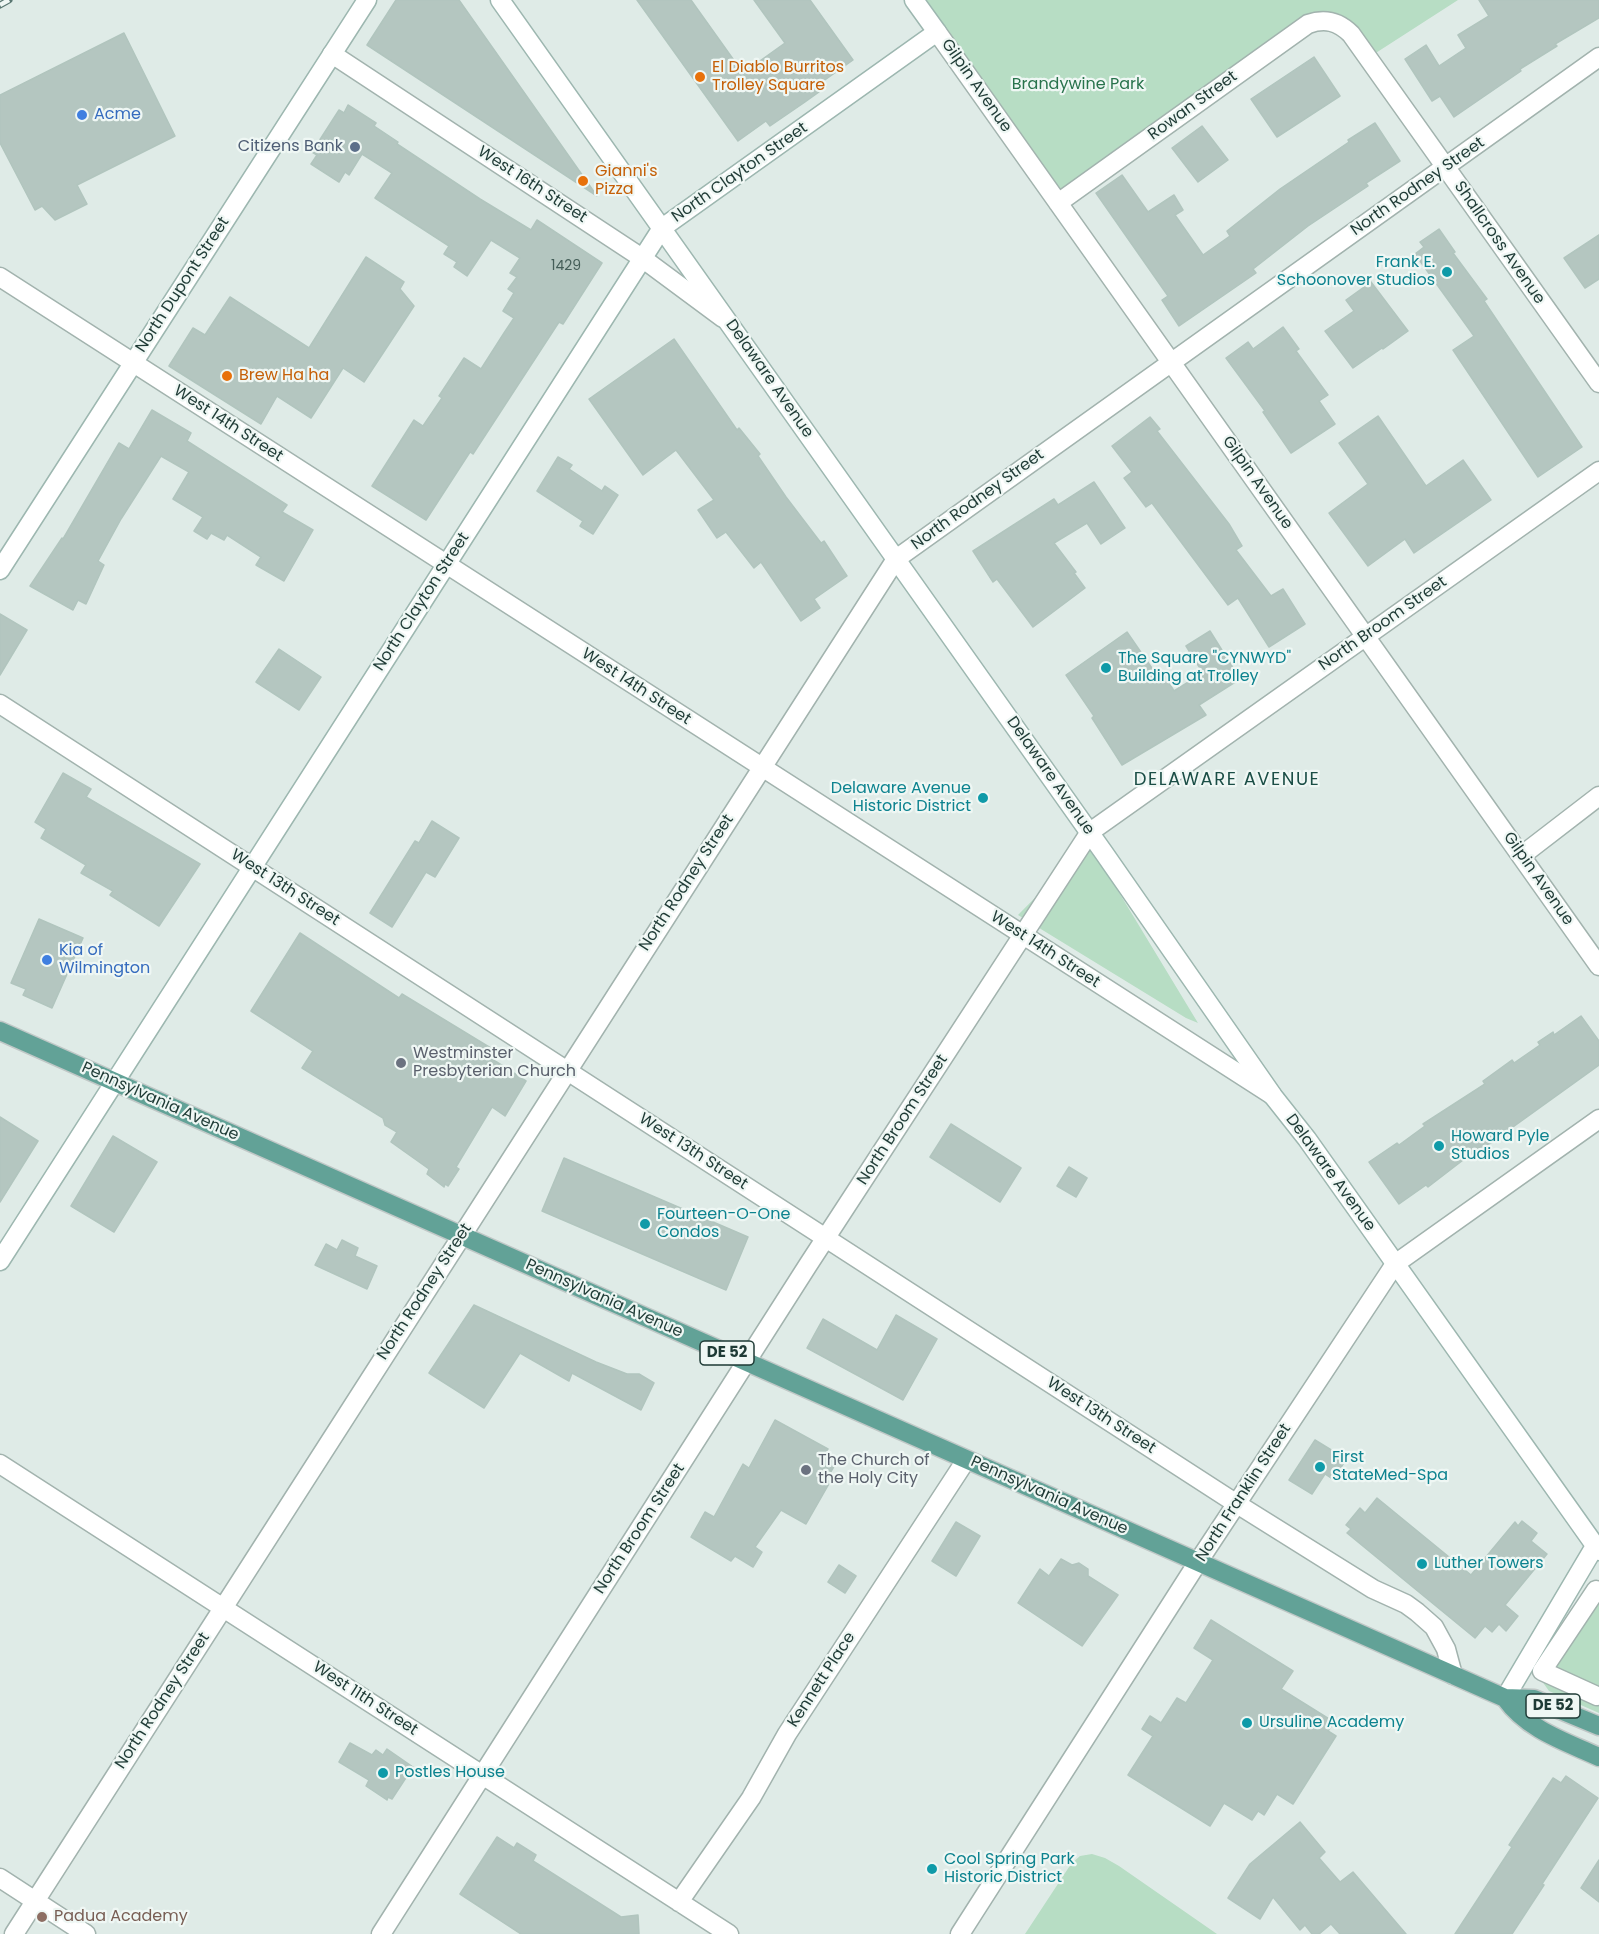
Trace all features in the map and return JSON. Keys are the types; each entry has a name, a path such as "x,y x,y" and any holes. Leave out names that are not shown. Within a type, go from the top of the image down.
{"main road":[{"name":"Pennsylvania Avenue","path":"0,1031 1505,1698 1534,1699 1599,1726"},
{"name":"Pennsylvania Avenue","path":"1505,1698 1514,1711 1539,1730 1599,1757"}],"street":[{"name":"North Dupont Street","path":"0,570 367,0"},
{"name":"Delaware Avenue","path":"500,0 1090,832 1273,1095 1307,1139 1598,1546"},
{"name":"Gilpin Avenue","path":"914,0 1599,966"},
{"name":"Rowan Street","path":"1058,203 1308,24 1319,20 1331,21"},
{"name":"Shallcross Avenue","path":"1331,21 1341,25 1352,34 1599,383"},
{"name":"North Clayton Street","path":"0,1261 662,228 937,32"},
{"name":"West 16th Street","path":"332,54 642,258 728,322"},
{"name":"North Rodney Street","path":"14,1934 896,559 1599,57"},
{"name":"West 14th Street","path":"0,277 1273,1095"},
{"name":"North Broom Street","path":"381,1934 826,1239 1090,832 1599,471"},
{"name":"West 13th Street","path":"0,704 1237,1504 1373,1588 1406,1604 1434,1628 1446,1649 1453,1675"},
{"path":"1521,856 1599,796"},
{"name":"North Franklin Street","path":"960,1934 1198,1562 1395,1264 1599,1119"},
{"name":"Kennett Place","path":"679,1902 751,1798 793,1724 966,1460"},
{"name":"West 11th Street","path":"0,1464 729,1934"},
{"path":"1505,1698 1598,1546"},
{"path":"1598,1697 1542,1671 1596,1590 1599,1592"},
{"path":"0,1878 86,1934"}],"green space":[{"name":"Brandywine Park","path":"914,0 1458,0 1368,58 1320,20 1058,203"},
{"path":"1089,843 1198,1023 1186,1018 1018,915"},
{"path":"1599,1581 1599,1713 1549,1691 1539,1677"},
{"path":"1092,1854 1119,1866 1217,1934 1025,1934 1071,1864 1080,1856"}],"building":[{"path":"396,0 459,0 597,196 367,45"},
{"path":"637,0 691,0 743,73 785,43 754,0 810,0 853,60 822,82 826,87 805,102 770,126 766,121 738,141"},
{"path":"1479,0 1599,0 1599,18 1555,44 1557,46 1520,69 1521,71 1454,117 1440,96 1432,101 1405,59 1426,45 1439,66 1466,48 1458,35 1489,16"},
{"name":"Acme","path":"124,33 175,136 77,185 87,204 55,220 42,206 35,210 0,143 0,95"},
{"path":"1314,57 1340,96 1277,137 1251,99"},
{"path":"348,105 376,123 374,126 398,142 397,144 480,199 531,230 537,220 602,263 563,324 559,322 473,454 470,452 426,520 372,486 414,420 423,426 442,398 439,396 464,358 481,369 514,318 503,311 514,293 508,289 517,277 510,273 520,258 491,240 467,276 454,267 457,262 444,254 449,246 375,198 392,173 362,154 349,175 345,172 339,182 311,164 317,155 312,152 339,110 344,113"},
{"path":"1375,123 1400,161 1366,183 1368,186 1308,226 1253,269 1256,273 1179,326 1162,300 1168,296 1096,193 1122,175 1148,212 1174,195 1183,210 1175,215 1203,255 1230,236 1227,231 1280,189"},
{"path":"1202,126 1228,160 1198,182 1172,148"},
{"path":"1439,229 1455,252 1453,253 1487,299 1484,301 1582,447 1538,477 1453,350 1474,336 1415,254 1424,247 1420,242"},
{"path":"1599,235 1599,279 1585,288 1564,258"},
{"path":"366,257 404,282 400,289 414,306 364,382 343,368 311,418 277,396 261,424 169,366 193,328 205,335 230,297 309,348"},
{"path":"1371,282 1408,331 1353,368 1325,331 1354,311 1346,300"},
{"path":"1283,327 1299,349 1296,351 1328,395 1319,401 1335,424 1291,453 1263,412 1265,411 1226,358 1248,342 1253,349"},
{"path":"674,339 737,430 739,428 760,454 758,456 786,497 821,543 824,541 847,576 814,599 820,608 801,621 761,562 754,568 726,532 717,538 698,510 714,500 676,450 643,475 589,399"},
{"path":"152,410 191,433 187,441 287,505 282,512 313,530 284,581 256,565 261,557 227,535 224,540 211,533 207,539 194,531 203,517 173,499 189,472 161,456 121,519 98,561 104,565 86,604 78,600 73,610 30,586 63,539 119,443 129,449"},
{"path":"1378,416 1426,486 1463,460 1491,500 1414,553 1405,539 1368,566 1329,513 1368,484 1339,443"},
{"path":"1150,417 1160,429 1157,431 1229,524 1242,546 1236,550 1271,596 1283,589 1305,624 1269,647 1238,598 1228,605 1152,503 1146,507 1124,478 1132,472 1112,446"},
{"path":"558,457 572,465 569,469 602,491 605,486 618,495 593,534 580,526 583,521 537,491"},
{"path":"1094,482 1125,528 1101,544 1087,523 1054,543 1085,588 1033,627 997,579 993,582 973,551 1054,499 1058,505"},
{"path":"0,614 27,630 0,675"},
{"path":"1210,631 1240,679 1199,705 1206,715 1122,765 1092,718 1094,716 1066,675 1127,632 1158,677 1163,673 1174,691 1203,673 1186,646"},
{"path":"279,649 321,677 299,710 256,682"},
{"path":"63,773 91,789 86,797 200,864 159,926 110,895 113,891 81,873 86,865 41,838 46,829 35,822"},
{"path":"432,821 459,838 435,877 426,872 392,927 370,913 415,841 419,843"},
{"name":"Kia of Wilmington","path":"39,919 83,938 52,1008 23,995 26,989 11,983"},
{"name":"Westminster Presbyterian Church","path":"300,933 399,998 402,994 494,1050 489,1057 526,1081 505,1116 492,1107 456,1167 459,1169 448,1186 445,1184 444,1187 427,1174 429,1169 391,1142 397,1132 385,1125 383,1118 302,1068 313,1051 251,1011"},
{"path":"1581,1016 1599,1041 1599,1065 1481,1150 1480,1147 1428,1187 1426,1185 1399,1204 1369,1162 1397,1143 1399,1145 1425,1126 1423,1124 1485,1084 1483,1081 1512,1060 1514,1063 1540,1045 1538,1042 1553,1032 1554,1035"},
{"path":"0,1117 38,1141 0,1202"},
{"path":"951,1124 1021,1168 1000,1202 930,1157"},
{"path":"113,1136 157,1162 114,1232 71,1206"},
{"name":"Fourteen-O-One Condos","path":"564,1158 748,1237 726,1290 542,1211"},
{"path":"1069,1167 1087,1178 1076,1197 1057,1186"},
{"path":"342,1240 358,1248 355,1256 377,1266 367,1289 315,1265 326,1244 337,1250"},
{"path":"474,1305 596,1362 627,1374 639,1374 654,1383 641,1410 572,1373 569,1381 520,1353 484,1408 429,1373"},
{"path":"896,1315 937,1339 903,1400 807,1348 823,1319 877,1350"},
{"path":"775,1420 828,1449 824,1457 836,1463 826,1480 830,1482 806,1524 781,1510 755,1547 762,1552 753,1567 735,1556 731,1561 691,1537 705,1512 714,1517 743,1464 749,1468"},
{"name":"First StateMed-Spa","path":"1315,1440 1346,1459 1334,1480 1325,1474 1312,1494 1289,1480"},
{"name":"Luther Towers","path":"1377,1498 1471,1575 1515,1522 1518,1526 1522,1521 1537,1533 1531,1541 1547,1554 1505,1605 1518,1616 1506,1631 1499,1624 1492,1632 1485,1626 1475,1638 1347,1533 1351,1529 1346,1525 1360,1508 1365,1513"},
{"path":"956,1522 980,1536 956,1576 932,1561"},
{"path":"1061,1559 1072,1565 1079,1563 1088,1569 1088,1576 1118,1595 1082,1646 1018,1603 1040,1569 1049,1576"},
{"path":"839,1565 856,1576 845,1593 828,1582"},
{"name":"Ursuline Academy","path":"1211,1620 1293,1671 1281,1689 1334,1722 1328,1731 1336,1736 1293,1804 1277,1794 1264,1815 1258,1811 1252,1820 1224,1803 1210,1826 1128,1775 1153,1736 1142,1729 1150,1716 1161,1723 1177,1698 1186,1703 1213,1660 1194,1648"},
{"name":"Postles House","path":"350,1743 372,1755 376,1750 383,1755 387,1749 413,1767 392,1799 388,1797 387,1800 366,1786 369,1780 339,1762"},
{"path":"1566,1776 1598,1798 1512,1934 1455,1934 1512,1847 1509,1845 1553,1778 1561,1783"},
{"path":"1300,1822 1325,1852 1319,1858 1340,1882 1353,1872 1406,1934 1340,1934 1331,1924 1319,1934 1312,1934 1305,1925 1300,1930 1273,1897 1260,1919 1228,1898 1250,1864"},
{"path":"497,1837 514,1848 517,1843 536,1855 533,1861 621,1917 638,1915 639,1934 521,1934 460,1894"},
{"path":"1599,1860 1599,1902 1581,1888"}],"railway":[{"path":"0,5 9,0"}],"place":[{"name":"El Diablo Burritos Trolley Square","path":"700,77"},
{"name":"Acme","path":"82,115"},
{"name":"Citizens Bank","path":"355,147"},
{"name":"Gianni's Pizza","path":"583,181"},
{"name":"Frank E. Schoonover Studios","path":"1447,272"},
{"name":"Brew Ha ha","path":"227,376"},
{"name":"The Square \"CYNWYD\" Building at Trolley","path":"1106,668"},
{"name":"Delaware Avenue Historic District","path":"983,798"},
{"name":"Kia of Wilmington","path":"47,960"},
{"name":"Westminster Presbyterian Church","path":"401,1063"},
{"name":"Howard Pyle Studios","path":"1439,1146"},
{"name":"Fourteen-O-One Condos","path":"645,1224"},
{"name":"First StateMed-Spa","path":"1320,1467"},
{"name":"The Church of the Holy City","path":"806,1470"},
{"name":"Luther Towers","path":"1422,1564"},
{"name":"Ursuline Academy","path":"1247,1723"},
{"name":"Postles House","path":"383,1773"},
{"name":"Cool Spring Park Historic District","path":"932,1869"},
{"name":"Padua Academy","path":"42,1917"}],"district":[{"name":"DELAWARE AVENUE","path":"1227,780"}]}
